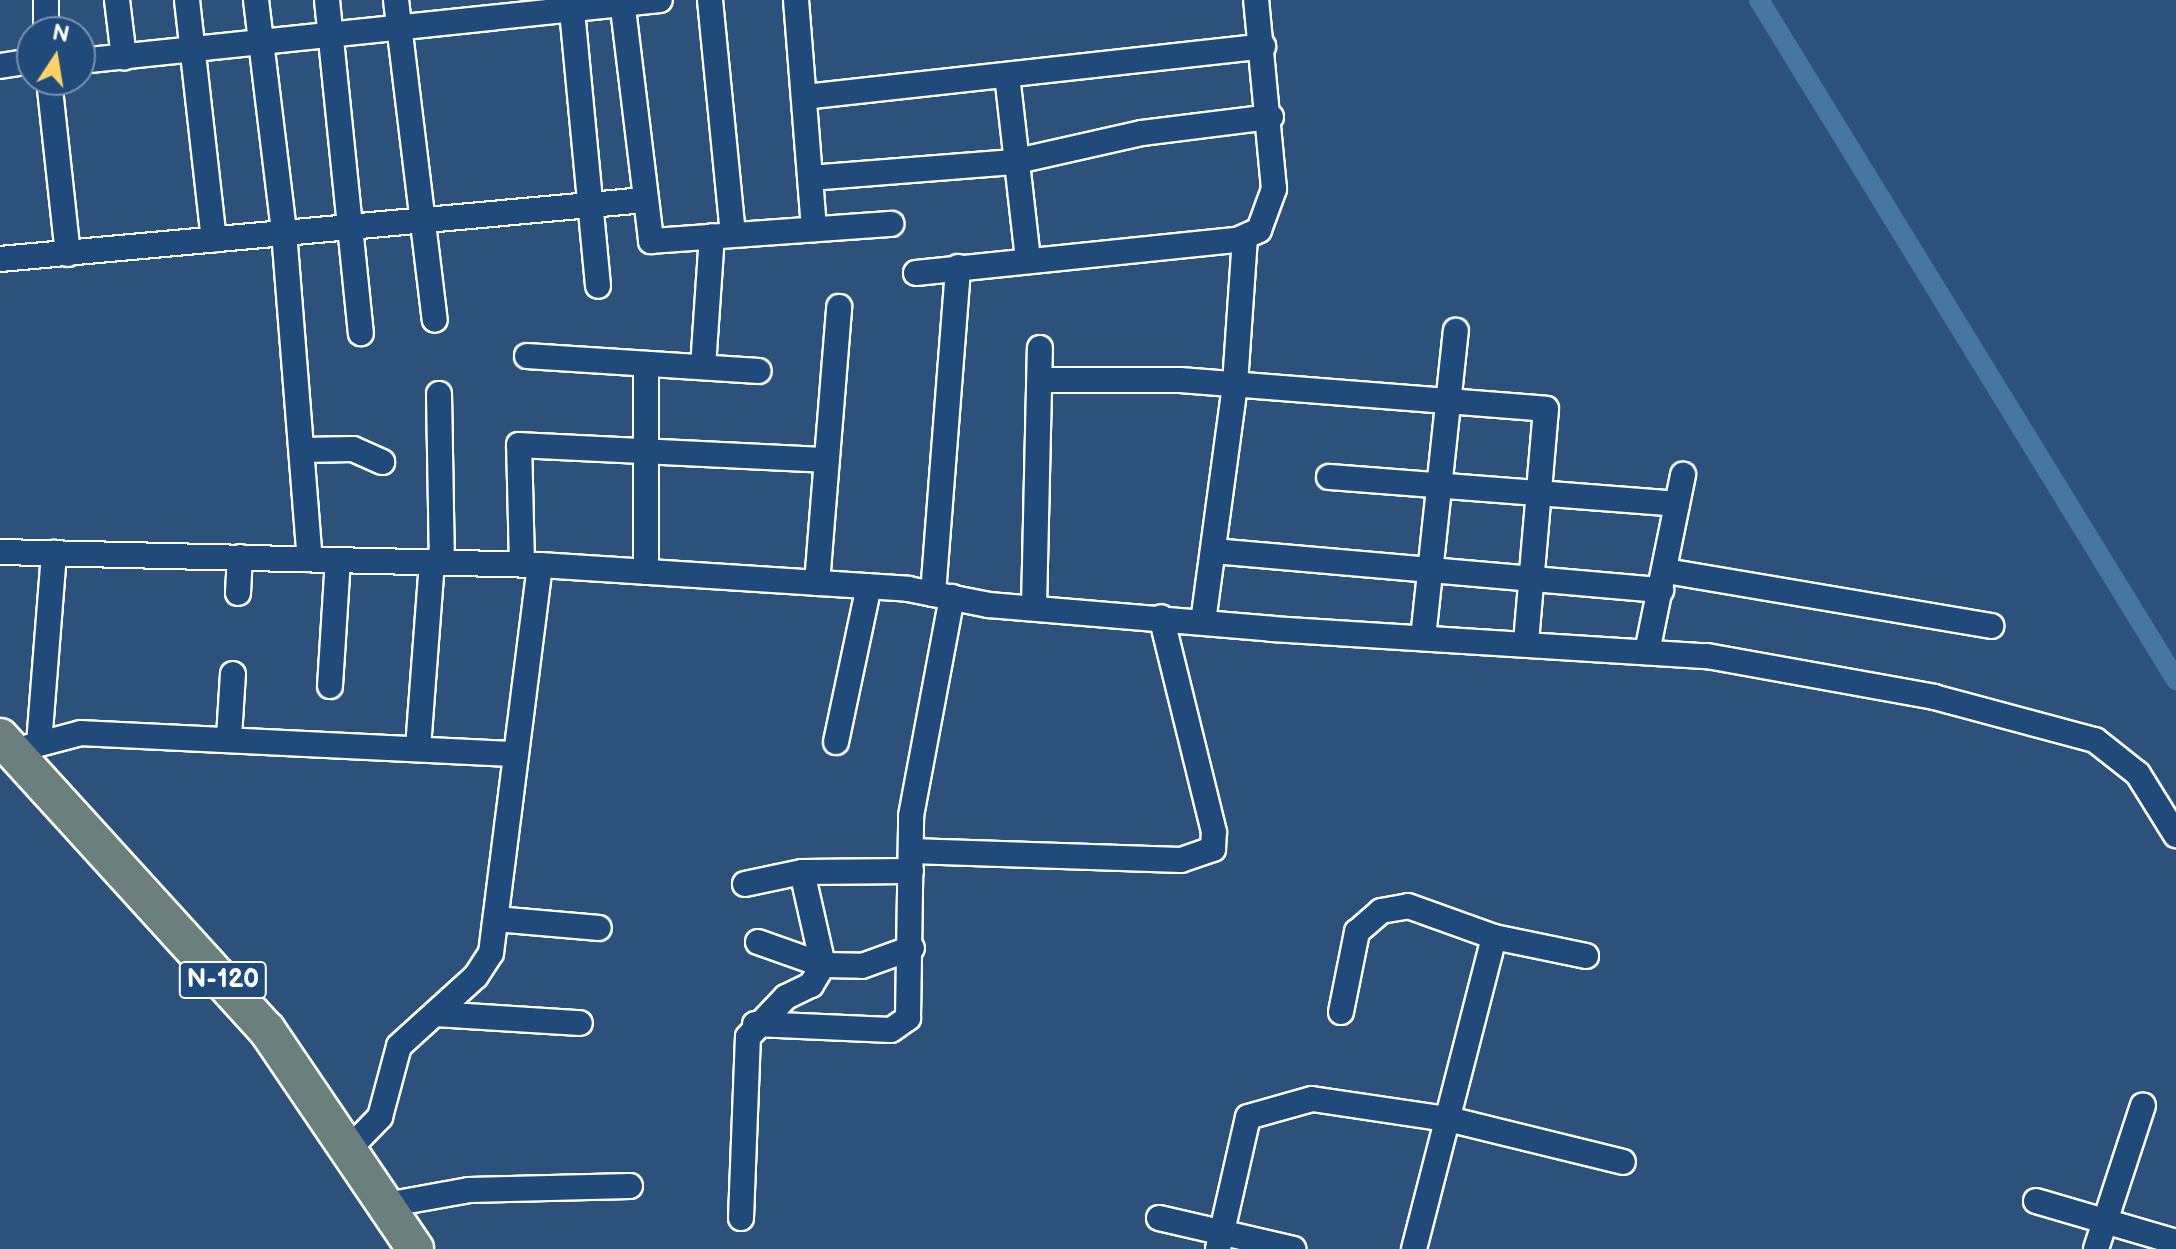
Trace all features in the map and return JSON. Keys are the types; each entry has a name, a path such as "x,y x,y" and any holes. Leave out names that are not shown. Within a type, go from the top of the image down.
{"highway":[{"name":"N-120","path":"17,744 267,1030 415,1249"}],"street":[{"path":"117,0 124,58"},
{"path":"187,0 214,239"},
{"path":"256,0 284,232 310,559"},
{"path":"327,0 361,333"},
{"path":"396,0 435,320"},
{"path":"96,60 399,30 464,12 660,0"},
{"path":"703,367 722,235 710,0"},
{"path":"796,0 814,229"},
{"path":"916,273 1245,237 1266,219 1274,189 1271,117 1256,0"},
{"path":"622,3 651,241 891,224"},
{"path":"572,6 598,286"},
{"path":"804,97 1263,46"},
{"path":"1007,75 1013,162 1028,260"},
{"path":"51,96 68,254"},
{"path":"810,178 1013,162 1142,133 1271,117"},
{"path":"0,259 645,200"},
{"path":"1203,622 1235,384 1245,237"},
{"path":"755,1024 903,1026 912,1005 911,861 915,774 943,596 958,267"},
{"path":"817,583 839,307"},
{"path":"1423,638 1456,331"},
{"path":"1034,608 1040,348"},
{"path":"527,356 759,371"},
{"path":"646,364 646,572"},
{"path":"1041,380 1235,384 1546,409 1526,644"},
{"path":"418,748 437,562 439,394"},
{"path":"349,1149 380,1117 399,1046 476,976 491,953 514,754 531,565 519,445 827,460"},
{"path":"302,450 353,449 382,462"},
{"path":"1647,652 1683,475"},
{"path":"1329,477 1677,504"},
{"path":"1214,551 1531,579 1664,580 1991,626"},
{"path":"0,552 531,565 869,586 1034,608 1647,652 1845,680 2095,740 2138,774 2176,835"},
{"path":"54,553 17,744 81,733 229,737 514,754"},
{"path":"238,593 240,557"},
{"path":"330,686 338,560"},
{"path":"836,742 869,586"},
{"path":"745,884 802,872 911,861 1181,860 1213,849 1214,832 1161,617"},
{"path":"229,737 233,674"},
{"path":"741,1218 748,1037 755,1024 786,997 811,985 823,965 802,872"},
{"path":"1341,1012 1357,932 1381,911 1408,906 1444,914 1494,937 1586,956"},
{"path":"496,919 599,928"},
{"path":"1414,1249 1494,937"},
{"path":"758,942 823,965 862,966 912,948"},
{"path":"435,1014 580,1023"},
{"path":"1220,1241 1248,1117 1260,1110 1328,1098 1448,1119 1623,1162"},
{"path":"2096,1249 2143,1105"},
{"path":"386,1205 469,1190 630,1186"},
{"path":"2036,1201 2176,1242"},
{"path":"1159,1218 1220,1241 1293,1249"}],"waterway":[{"path":"1759,0 2176,680"}]}
